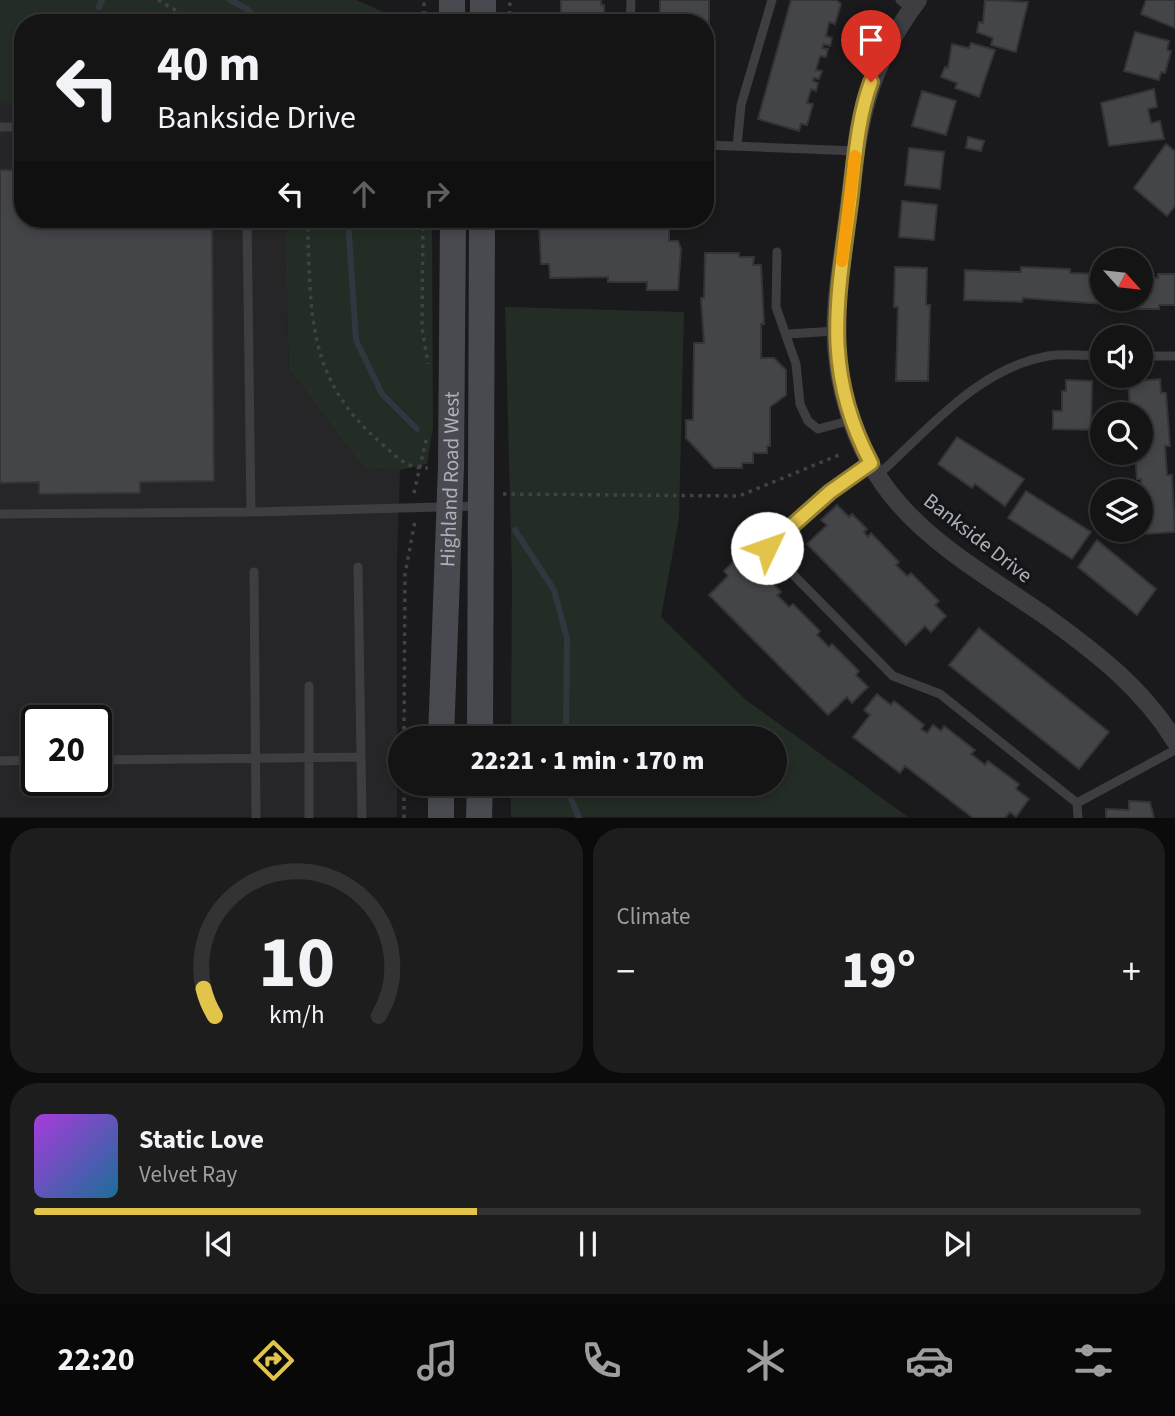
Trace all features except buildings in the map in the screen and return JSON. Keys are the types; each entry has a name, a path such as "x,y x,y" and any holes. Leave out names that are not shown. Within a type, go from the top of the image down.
{"main road":[{"name":"Highland Road West","path":"441,726 449,506 453,228"},
{"name":"Highland Road West","path":"481,726 493,500 482,228"},
{"path":"441,796 441,817"},
{"path":"479,817 480,796"}],"street":[{"name":"Bankside Drive","path":"909,3 878,62 864,102 856,151 836,313 841,386 852,420 875,469 899,504 919,523 1102,657 1170,721 1175,741"}],"lane":[{"path":"737,146 741,105 772,0"},
{"path":"714,145 856,151"},
{"path":"247,228 251,512"},
{"path":"776,252 776,307 788,334 796,364 800,404 808,421 818,429 852,420"},
{"path":"788,334 836,331"},
{"path":"1078,817 1077,803 940,694 893,676 767,548 830,492 875,469 976,386 1010,369 1049,356 1090,356"},
{"path":"1153,356 1175,356"},
{"path":"0,514 251,512 449,506 493,500"},
{"path":"358,568 362,817"},
{"path":"254,572 256,817"},
{"path":"309,686 309,817"},
{"path":"1077,803 1175,750"},
{"path":"112,760 361,757"},
{"path":"0,761 21,760"}],"path":[{"path":"158,0 182,14"},
{"path":"307,228 313,330 323,370 346,408 369,433 407,465 419,468 438,467"},
{"path":"423,228 422,328 424,353 432,376"},
{"path":"414,489 428,433"},
{"path":"493,500 739,496 839,456"},
{"path":"404,726 405,574 415,526"},
{"path":"404,796 404,817"}],"shaded area":[{"path":"0,0 357,0 387,14 14,14 14,103 0,103"},
{"path":"0,103 14,103 14,228 284,228 289,369 364,469 400,470 397,726 388,726 388,796 397,796 397,817 0,817"},
{"path":"284,228 432,228 433,428 427,464 400,470 364,469 289,369"},
{"path":"505,307 684,312 679,518 661,617 746,700 782,726 511,726 512,575"},
{"path":"787,730 908,817 511,817 511,796 787,796"}],"waterway":[{"path":"99,7 102,0"},
{"path":"230,0 252,14"},
{"path":"349,228 356,340 382,394 417,429"},
{"path":"515,530 554,590 567,638 566,726"},
{"path":"570,796 579,818"}],"slow traffic":[{"path":"842,261 855,156"}],"route":[{"path":"767,548 830,492 871,463 844,398 837,363 836,313 856,151 864,102 871,82"}]}
